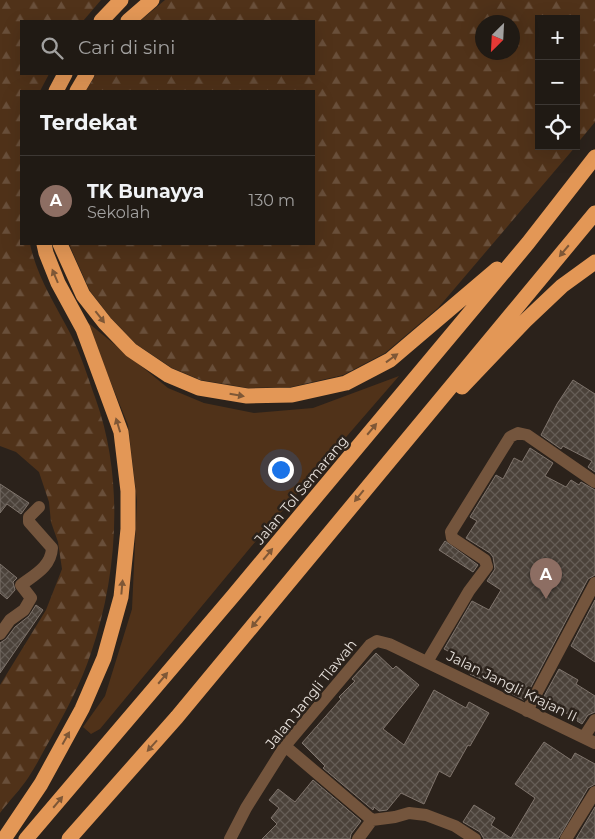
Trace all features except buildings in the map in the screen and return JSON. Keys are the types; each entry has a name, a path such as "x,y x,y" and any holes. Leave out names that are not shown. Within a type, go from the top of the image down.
{"highway":[{"path":"102,20 121,0"},
{"path":"129,20 152,0"},
{"path":"57,90 64,75"},
{"path":"77,90 85,75"},
{"name":"Jalan Tol Semarang","path":"26,839 528,243 595,157"},
{"path":"69,839 178,717 595,213"},
{"path":"60,245 84,296 105,323 131,350 168,374 199,388 247,396 292,395 346,383 390,360 528,243"},
{"path":"4,839 40,784 64,742 82,709 104,658 122,597 128,529 128,491 121,432 83,329 58,283 44,245"},
{"path":"390,459 525,320 562,286 595,262"}],"street":[{"name":"Jalan Jangli Krajan II","path":"426,662 469,591 487,567 485,560 452,538 451,532 510,437 518,433 527,435 595,482"},
{"path":"0,634 5,616 24,610 31,598 21,585 46,565 52,554 52,548 29,522 29,517 39,507"},
{"path":"527,711 595,582"},
{"name":"Jalan Jangli Krajan II","path":"370,646 377,641 389,644 590,740 595,720"},
{"name":"Jalan Jangli Tlawah","path":"230,839 246,808 284,746 370,646"},
{"path":"284,746 372,820"},
{"path":"566,839 595,792"},
{"path":"358,839 372,820 409,813 426,815 455,826 475,839"}],"green space":[{"path":"0,0 101,0 84,20 20,20 20,75 48,75 41,90 20,90 20,245 30,245 42,279 78,349 105,430 111,461 114,494 112,559 100,623 78,686 34,768 0,813 0,685 46,610 62,569 58,542 51,522 49,502 39,472 16,452 0,446"},
{"path":"165,0 595,0 595,122 580,140 580,15 535,15 535,150 573,150 438,308 385,353 343,375 291,387 248,388 201,380 172,368 136,344 111,318 90,291 69,245 315,245 315,90 87,90 95,75 315,75 315,20 141,20"},
{"path":"86,321 168,388 204,403 254,413 313,408 399,376 250,548 100,729 91,734 83,727 105,696 132,609 137,501 128,425"}],"place":[{"name":"TK Bunayya","path":"546,599"}]}
